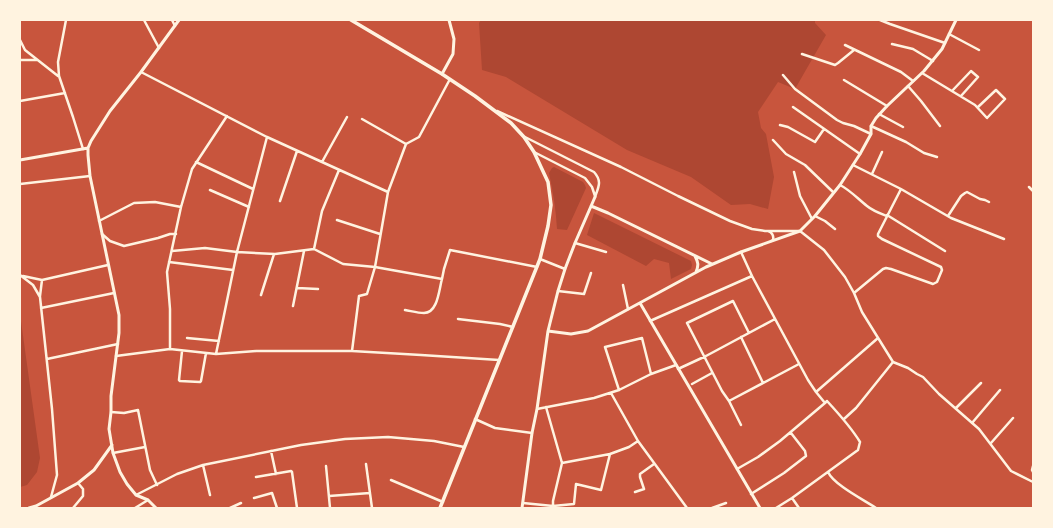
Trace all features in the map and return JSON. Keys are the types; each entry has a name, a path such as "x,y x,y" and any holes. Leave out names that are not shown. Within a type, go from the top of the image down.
{"main road":[{"path":"351,20 442,74 511,123 524,137 534,152 548,182 551,205 548,226 540,259 440,508"}],"street":[{"path":"66,20 58,62 59,76 83,149"},
{"path":"144,20 159,48"},
{"path":"172,20 175,26"},
{"path":"156,508 148,500 136,494 127,484 120,472 113,453 109,429 111,396 119,333 118,315 90,176 88,148 110,111 179,20"},
{"path":"442,74 453,54 454,39 449,20"},
{"path":"880,20 945,43"},
{"path":"548,331 571,334 588,331 712,264 800,231 815,216 853,165 870,134 871,126 879,114 922,73 942,49 956,20"},
{"path":"949,34 979,50"},
{"path":"20,40 25,50 59,76"},
{"path":"892,44 913,49 932,61"},
{"path":"845,45 901,72 913,81"},
{"path":"802,54 838,64 854,50"},
{"path":"20,60 38,60"},
{"path":"952,91 971,71 978,77 960,96"},
{"path":"141,72 267,137 388,192"},
{"path":"922,73 978,108 987,118 1005,99 996,90 978,108"},
{"path":"783,75 795,89 837,120 870,134"},
{"path":"352,351 359,296 367,294 375,267 388,192 406,144 418,137 450,80"},
{"path":"844,80 886,106"},
{"path":"908,86 940,126"},
{"path":"20,101 65,93"},
{"path":"793,107 860,154"},
{"path":"494,110 621,167 730,221 752,229 765,231 800,231 824,250 845,277 862,312 893,362 908,368 923,377 939,394 979,428 1011,470 1033,482"},
{"path":"879,114 903,127"},
{"path":"170,349 170,310 167,272 181,207 192,169 227,116"},
{"path":"322,162 347,117"},
{"path":"362,119 406,144"},
{"path":"780,125 788,127 815,142 824,129"},
{"path":"871,126 906,142 924,153 937,157"},
{"path":"216,354 237,252 267,137"},
{"path":"522,508 548,331 565,269 600,185 600,182 594,172 524,137"},
{"path":"773,140 786,154 805,165 833,192"},
{"path":"20,160 88,148"},
{"path":"280,201 297,151"},
{"path":"534,152 585,178 592,187 595,197"},
{"path":"872,174 882,152"},
{"path":"196,162 253,189"},
{"path":"853,165 901,189 950,218 1004,238"},
{"path":"314,249 322,211 339,170"},
{"path":"794,172 800,196 812,219"},
{"path":"20,184 90,176"},
{"path":"840,184 875,212 887,215 945,251"},
{"path":"1029,187 1033,191"},
{"path":"854,293 886,268 933,284 937,282 942,270 941,267 878,236 901,189"},
{"path":"210,190 249,207"},
{"path":"948,216 964,193 967,192 989,202"},
{"path":"99,221 134,203 155,202 181,207"},
{"path":"591,206 712,264"},
{"path":"815,216 825,221 835,229"},
{"path":"337,220 381,234"},
{"path":"765,231 772,234 773,238 771,241"},
{"path":"102,234 111,241 124,246 170,234 176,234"},
{"path":"575,243 606,252"},
{"path":"172,251 206,248 237,252 274,254 314,249 343,264 375,267 442,279"},
{"path":"405,310 425,313 431,310 436,304 444,268 450,250 537,267"},
{"path":"293,306 304,251"},
{"path":"741,252 775,320 816,392 825,403 827,402 844,419 860,442 858,450 776,508"},
{"path":"262,295 274,254"},
{"path":"695,256 698,261 696,272"},
{"path":"540,259 565,269"},
{"path":"170,262 233,270"},
{"path":"20,276 42,280 108,265"},
{"path":"558,291 584,294 591,274"},
{"path":"20,276 33,285 40,297"},
{"path":"650,321 752,276"},
{"path":"42,280 40,297 52,410 57,475 51,497"},
{"path":"623,285 628,309"},
{"path":"296,288 318,290"},
{"path":"41,308 114,293"},
{"path":"740,425 729,401 712,373 688,323 733,301 749,333"},
{"path":"640,303 760,508"},
{"path":"458,319 513,327"},
{"path":"537,409 594,398 611,393 651,374 677,367 704,357 775,320"},
{"path":"741,337 763,383"},
{"path":"187,338 219,341"},
{"path":"619,390 605,347 642,338 651,374"},
{"path":"816,392 878,338"},
{"path":"47,359 118,344"},
{"path":"116,356 170,349 216,354 256,351 352,351 500,360"},
{"path":"182,350 180,381 200,382 206,353"},
{"path":"844,419 856,408 893,362"},
{"path":"729,401 799,364"},
{"path":"692,384 712,373"},
{"path":"956,408 982,383"},
{"path":"972,423 1000,390"},
{"path":"611,393 638,441 687,508"},
{"path":"737,469 758,457 791,433 825,403"},
{"path":"546,407 562,464 553,501 553,507"},
{"path":"111,412 124,413 138,410 150,470 157,485"},
{"path":"991,443 1013,418"},
{"path":"476,419 494,428 532,434"},
{"path":"751,494 784,473 806,456 805,452 791,433"},
{"path":"136,494 177,474 203,465 301,445 345,439 388,436 434,441 465,447"},
{"path":"562,464 610,454 629,447 638,441"},
{"path":"29,508 36,506 78,483 94,470 112,445"},
{"path":"113,453 146,447"},
{"path":"271,451 276,474"},
{"path":"522,503 553,507 574,504 576,484 601,490 610,454"},
{"path":"366,464 372,508"},
{"path":"636,492 644,489 640,474 654,464"},
{"path":"203,465 210,494"},
{"path":"326,466 330,508"},
{"path":"1033,466 1033,472"},
{"path":"256,477 292,471 298,508"},
{"path":"828,472 834,480 876,508"},
{"path":"391,480 443,502"},
{"path":"73,508 83,496 83,490 78,483"},
{"path":"254,498 272,493 278,508"},
{"path":"329,496 370,493"},
{"path":"792,498 799,508"},
{"path":"135,508 148,500"},
{"path":"230,508 241,503"},
{"path":"712,508 726,503"}],"shaded area":[{"path":"481,20 815,20 815,23 826,35 795,89 778,82 758,112 761,128 766,134 774,177 768,209 750,204 731,205 691,177 627,150 506,77 482,70 479,23"},
{"path":"554,167 583,182 586,188 567,230 557,229 549,173"},
{"path":"594,213 691,261 691,269 671,279 669,263 654,259 646,266 587,235"},
{"path":"20,314 40,458 37,472 27,485 20,487"}]}
